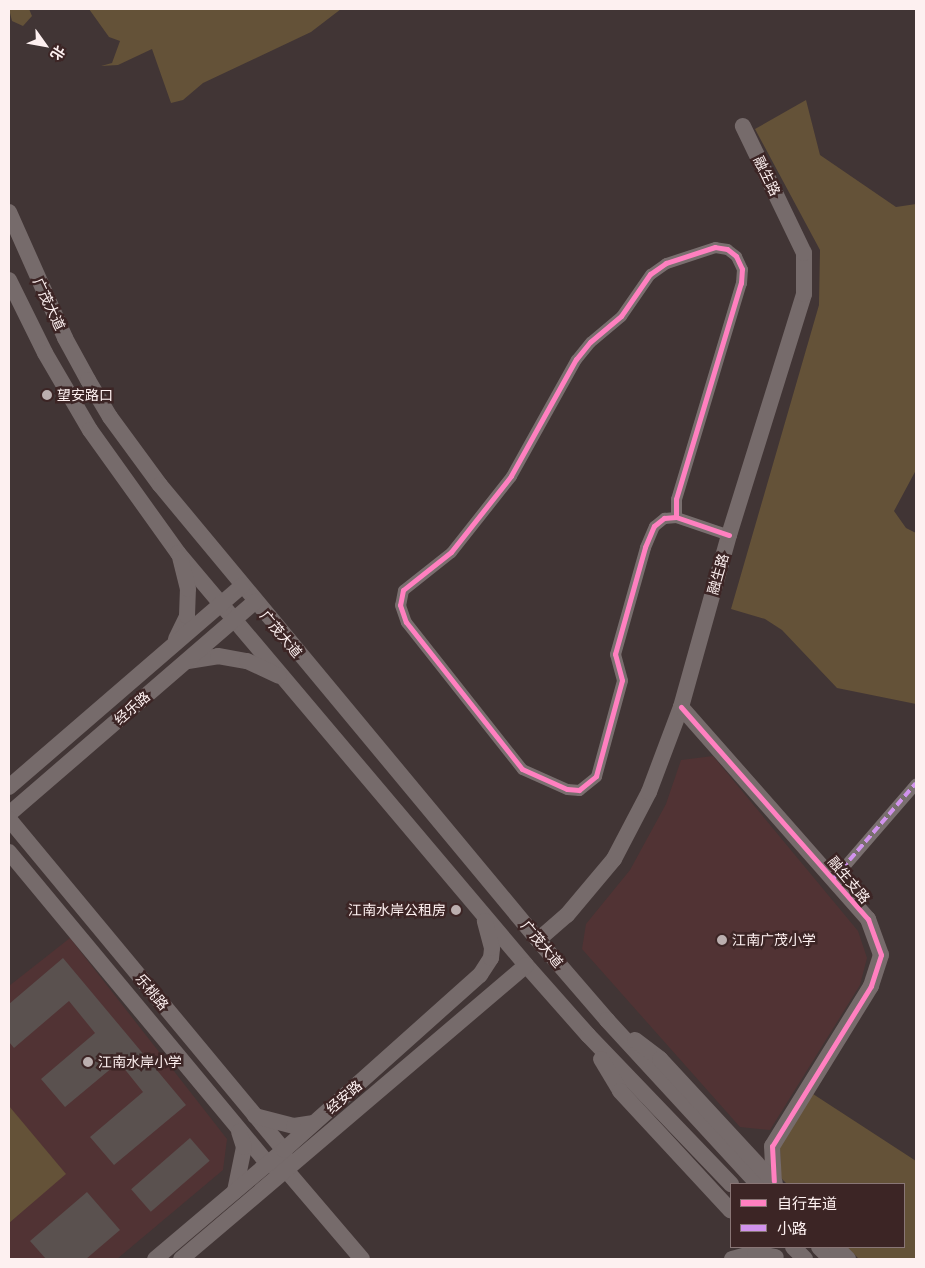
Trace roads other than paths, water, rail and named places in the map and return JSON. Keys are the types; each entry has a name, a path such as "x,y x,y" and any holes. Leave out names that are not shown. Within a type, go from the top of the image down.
{"street":[{"name":"融生路","path":"538,940 566,915 614,859 649,792 681,707 729,535 804,294 804,253 743,126"},
{"name":"广茂大道","path":"12,229 65,338 110,417 160,484 365,734 607,1020 770,1183"},
{"path":"676,517 676,499 740,283 742,269 736,256 727,249 716,247 666,263 650,274 621,316 590,342 576,359 511,476 451,552 403,590 400,605 406,622 522,769 567,789 579,790 596,776 622,680 615,654 645,548 654,526 664,518 676,517 729,535"},
{"name":"广茂大道","path":"9,280 104,452 178,553 526,965 588,1035 730,1183"},
{"path":"9,298 25,312"},
{"path":"172,647 187,616 188,589 178,553"},
{"name":"经乐路","path":"9,787 242,586"},
{"name":"经乐路","path":"9,814 255,602"},
{"path":"186,662 218,656 247,661 283,678"},
{"name":"融生支路","path":"681,707 834,878 868,920 881,955 871,986 772,1146"},
{"path":"345,751 342,738 348,729 365,734"},
{"path":"834,878 916,783"},
{"name":"乐桃路","path":"9,819 284,1150"},
{"name":"乐桃路","path":"9,852 268,1164"},
{"name":"经安路","path":"155,1259 268,1164 480,975 491,958 492,948 483,914"},
{"name":"经安路","path":"181,1259 526,965"},
{"name":"广茂大道","path":"588,1035 620,1091 729,1208"},
{"path":"255,1116 294,1126 314,1123"},
{"path":"235,1191 244,1148 239,1130"},
{"path":"730,1145 755,1148 772,1146 770,1183"},
{"path":"284,1150 286,1170"},
{"path":"268,1164 286,1170 362,1259"},
{"path":"794,1248 805,1259"},
{"path":"820,1248 831,1259"},
{"path":"837,1248 848,1259"},
{"path":"732,1259 755,1253 773,1254"}],"place":[{"name":"望安路口","path":"47,395"},
{"name":"江南水岸公租房","path":"456,910"},
{"name":"江南广茂小学","path":"722,940"},
{"name":"江南水岸小学","path":"88,1062"}]}
